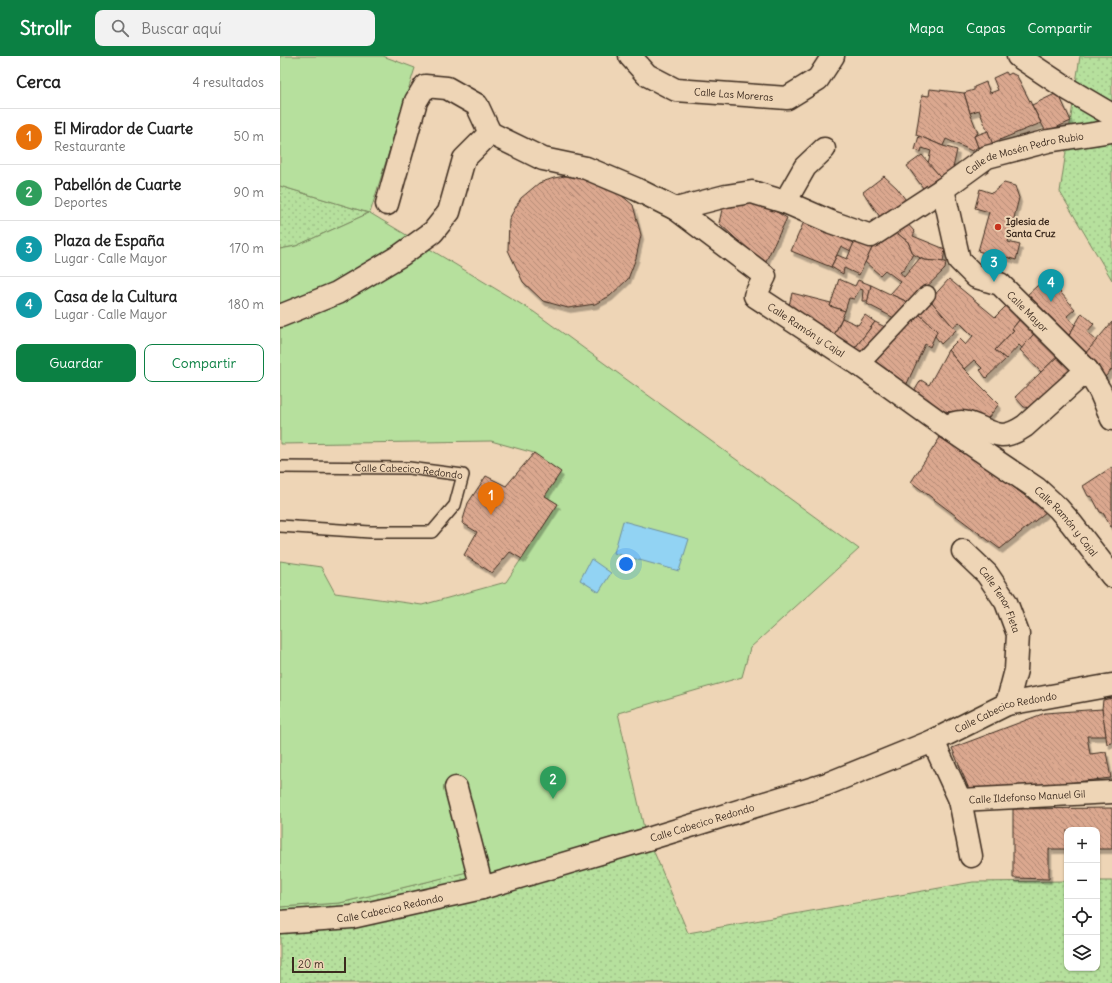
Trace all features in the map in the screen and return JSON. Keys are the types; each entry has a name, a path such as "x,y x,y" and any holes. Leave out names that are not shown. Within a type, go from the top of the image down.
{"street":[{"name":"Calle Las Moreras","path":"630,56 647,75 676,90 787,98 818,79 833,56"},
{"path":"1018,56 1066,88 1112,115"},
{"path":"280,316 337,293 401,255 433,232 449,212 464,159 490,133 477,105 447,88 425,86 416,101 387,204"},
{"name":"Calle de Mosén Pedro Rubio","path":"785,202 831,222 871,236 943,189 987,157 1048,141 1112,131"},
{"name":"Calle Ramón y Cajal","path":"490,133 543,159 586,168 636,189 676,209 765,276 755,296 860,365 946,427 1036,488 1058,508 1084,538 1112,576"},
{"path":"676,209 726,196 752,192 785,202 805,167 824,149"},
{"name":"Calle Mayor","path":"943,189 958,260 976,277 1000,284 1087,370 1100,391 1112,419"},
{"path":"860,365 927,294"},
{"path":"946,427 952,424 969,422 989,432 1003,435 1014,432 1025,426 1087,370"},
{"name":"Calle Tenor Fleta","path":"963,551 987,574 1006,602 1018,634 1016,670 1007,704"},
{"name":"Calle Cabecico Redondo","path":"280,922 352,917 482,888 827,784 932,741 1007,704 1112,685"},
{"name":"Calle Ildefonso Manuel Gil","path":"932,741 960,800 1112,792"},
{"path":"456,788 482,888"},
{"path":"960,800 971,856"}],"lane":[{"name":"Calle Cabecico Redondo","path":"280,467 409,468 463,475 454,505 432,532 370,532 280,526"}],"green space":[{"path":"280,56 383,56 415,68 370,213 534,312 859,549 750,648 742,677 618,713 644,828 490,874 488,867 340,903 280,907 280,561 321,567 335,593 422,605 506,582 558,504 545,496 534,453 491,441 280,444 280,249 296,246 369,213 280,186"},
{"path":"1080,56 1112,56 1112,280 1060,192"},
{"path":"280,186 369,213 296,246 280,249"},
{"path":"644,828 688,933 973,882 1064,881 1064,971 1100,971 1100,881 1112,881 1112,983 280,983 280,907 340,903"}],"water":[{"path":"623,521 689,539 679,571 614,553"},
{"path":"591,559 611,573 599,592 580,580"}],"building":[{"path":"1006,72 1008,75 1011,73 1017,76 1041,123 992,143 979,110 970,113 964,93 974,90 974,87 986,82 990,93 998,90 993,78"},
{"path":"930,89 964,93 978,133 974,136 978,147 972,151 946,139 943,146 916,135 922,95 929,96"},
{"path":"1055,94 1060,97 1071,121 1046,132 1032,105"},
{"path":"988,131 995,151 978,147 974,136"},
{"path":"919,136 957,150 953,168 944,181 928,163 931,151 922,148 921,152 915,150"},
{"path":"922,155 944,181 926,192 907,166"},
{"path":"576,174 604,181 633,205 641,235 636,258 628,279 610,296 595,304 568,308 543,301 523,282 508,250 509,219 521,198 539,183 554,178"},
{"path":"884,176 897,188 908,203 882,220 863,192"},
{"name":"Iglesia de Santa Cruz","path":"1004,183 1015,186 1019,198 1008,242 1020,245 1016,260 1003,256 1002,258 978,251 989,212 975,208 980,189 992,193"},
{"path":"748,199 763,204 787,218 764,265 719,223 723,205"},
{"path":"806,217 855,240 851,251 841,246 831,267 791,251"},
{"path":"903,219 915,232 913,236 945,249 943,262 924,260 913,254 908,242 892,229"},
{"path":"892,229 908,242 913,254 904,270 900,272 904,277 920,258 924,260 946,262 945,269 910,303 890,294 901,282 885,270 880,275 865,262 872,248 881,237"},
{"path":"855,240 872,248 859,275 844,268 843,274 831,267 837,255 847,259"},
{"path":"1047,277 1075,309 1067,316 1075,325 1067,339 1027,295"},
{"path":"839,279 855,286 858,280 871,285 868,301 862,301 863,290 860,289 854,299 849,298 845,311 830,306"},
{"path":"949,279 995,317 1010,302 1024,314 1012,329 1014,330 995,350 1006,359 986,378 980,370 982,368 974,360 964,369 948,350 959,339 965,345 973,336 959,322 953,327 930,300"},
{"path":"871,285 910,303 896,319 867,304"},
{"path":"792,293 831,303 830,306 845,311 831,342 788,310"},
{"path":"930,300 956,330 941,344 935,336 937,331 917,312"},
{"path":"917,312 937,331 930,347 925,344 905,388 871,360"},
{"path":"1082,313 1094,324 1087,332 1097,341 1084,355 1067,339"},
{"path":"1024,314 1040,328 1022,348 1019,345 1006,359 995,350 1014,330 1012,329"},
{"path":"865,315 875,322 851,353 831,342 842,318 858,325"},
{"path":"875,322 887,328 859,359 851,353"},
{"path":"1112,322 1112,369 1105,377 1084,355"},
{"path":"1038,329 1061,353 1041,372 1020,350"},
{"path":"948,350 964,369 999,404 985,422 979,415 943,411 913,393 921,380 929,385"},
{"path":"1061,353 1077,371 1036,409 1024,407 1015,397"},
{"path":"943,433 1046,512 1000,549 911,482"},
{"path":"534,453 561,472 545,496 558,504 522,559 510,552 492,573 464,555 477,532 462,523 468,503 486,476 506,486"},
{"path":"1112,467 1111,527 1103,513 1100,512 1092,497 1088,496 1083,486"},
{"path":"1112,698 1112,743 1107,744 1102,709 1103,700"},
{"path":"1102,709 1106,736 1087,736 1090,754 1106,752 1111,778 971,794 952,748 1045,713"},
{"path":"1112,808 1112,849 1100,849 1100,827 1064,827 1064,849 1049,849 1049,879 1013,878 1013,809"}],"place":[{"name":"Iglesia de Santa Cruz","path":"998,227"},
{"name":"Plaza de España","path":"994,282"},
{"name":"Casa de la Cultura","path":"1051,302"},
{"name":"El Mirador de Cuarte","path":"491,515"},
{"name":"Pabellón de Cuarte","path":"553,799"}]}
